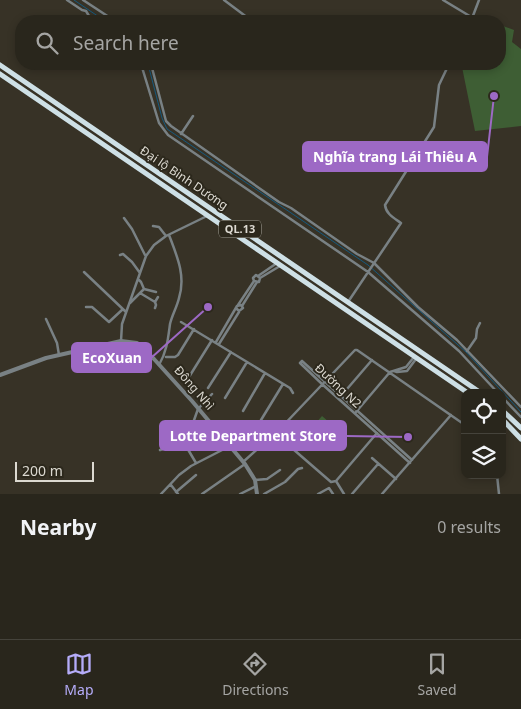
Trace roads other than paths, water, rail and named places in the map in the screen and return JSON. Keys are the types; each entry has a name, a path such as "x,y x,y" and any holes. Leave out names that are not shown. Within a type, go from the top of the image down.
{"highway":[{"name":"Đại lộ Bình Dương","path":"0,65 474,389"},
{"path":"2,75 8,71"},
{"name":"Đại lộ Bình Dương","path":"2,75 462,389"},
{"path":"280,264 284,258"},
{"path":"346,308 348,302"},
{"path":"506,414 521,428"},
{"path":"506,423 521,439"}],"street":[{"path":"68,0 84,12 86,11 88,15"},
{"path":"83,0 106,15"},
{"path":"224,0 244,15"},
{"path":"443,0 468,15"},
{"path":"474,15 479,0"},
{"path":"86,11 90,5"},
{"path":"143,70 159,123 168,135 368,272 459,350 494,389"},
{"path":"153,70 166,121 181,134 279,202 291,208 374,264 418,307 467,350 521,407"},
{"path":"348,302 401,223 385,210 386,200 434,127 439,84 447,70"},
{"path":"181,134 193,116"},
{"path":"0,375 46,358 121,341 122,324 146,256 154,245 167,235 209,216"},
{"path":"124,218 146,256"},
{"path":"154,226 159,227 167,235 180,262 182,285 180,297 170,323 169,340 160,365"},
{"path":"120,255 123,254 140,272"},
{"path":"217,343 238,304 255,282 259,277 280,264"},
{"path":"84,272 126,312"},
{"path":"217,343 239,311 242,310 242,306 255,282 254,276 259,277"},
{"path":"138,279 144,289"},
{"path":"144,289 156,292"},
{"path":"129,304 144,289"},
{"path":"140,293 155,302"},
{"path":"155,308 155,302 158,297"},
{"path":"238,304 242,306"},
{"path":"86,307 92,307 109,322 123,309"},
{"path":"236,308 239,311"},
{"path":"46,319 56,339 59,355"},
{"path":"181,322 290,388 293,393"},
{"path":"467,350 476,338 476,329 480,323"},
{"path":"166,357 178,355 194,329"},
{"path":"189,377 212,340"},
{"name":"Đông Nhì","path":"121,341 136,343 160,365 244,463 255,480 257,494"},
{"path":"378,432 336,481 331,482 278,436 278,431 355,350 461,422"},
{"path":"208,388 231,352"},
{"path":"356,412 390,372 406,367 416,357"},
{"path":"341,396 372,360"},
{"name":"Đường N2","path":"356,412 341,396 323,383 302,361 300,363 411,461"},
{"path":"225,398 247,362"},
{"path":"243,411 265,373"},
{"path":"261,420 283,384"},
{"path":"160,450 183,441 190,433 198,408 212,394"},
{"path":"506,401 521,418"},
{"path":"382,494 452,415"},
{"path":"161,494 179,475 196,464 232,448 251,432"},
{"path":"183,441 196,464"},
{"path":"202,494 244,463 262,445"},
{"path":"372,458 396,479"},
{"path":"352,494 378,464"},
{"path":"264,494 285,482 298,469 302,468"},
{"path":"255,480 267,479 280,470"},
{"path":"171,484 177,493 196,475"},
{"path":"497,479 499,494"},
{"path":"336,481 344,494"},
{"path":"240,494 256,486"},
{"path":"318,494 329,488 333,494"}],"waterway":[{"path":"74,0 96,15"},
{"path":"150,70 162,118 167,129 368,265 466,352 521,412"}],"place":[{"name":"Nghĩa trang Lái Thiêu A","path":"494,96"},
{"name":"EcoXuan","path":"208,307"},
{"name":"Lotte Department Store","path":"408,437"}]}
